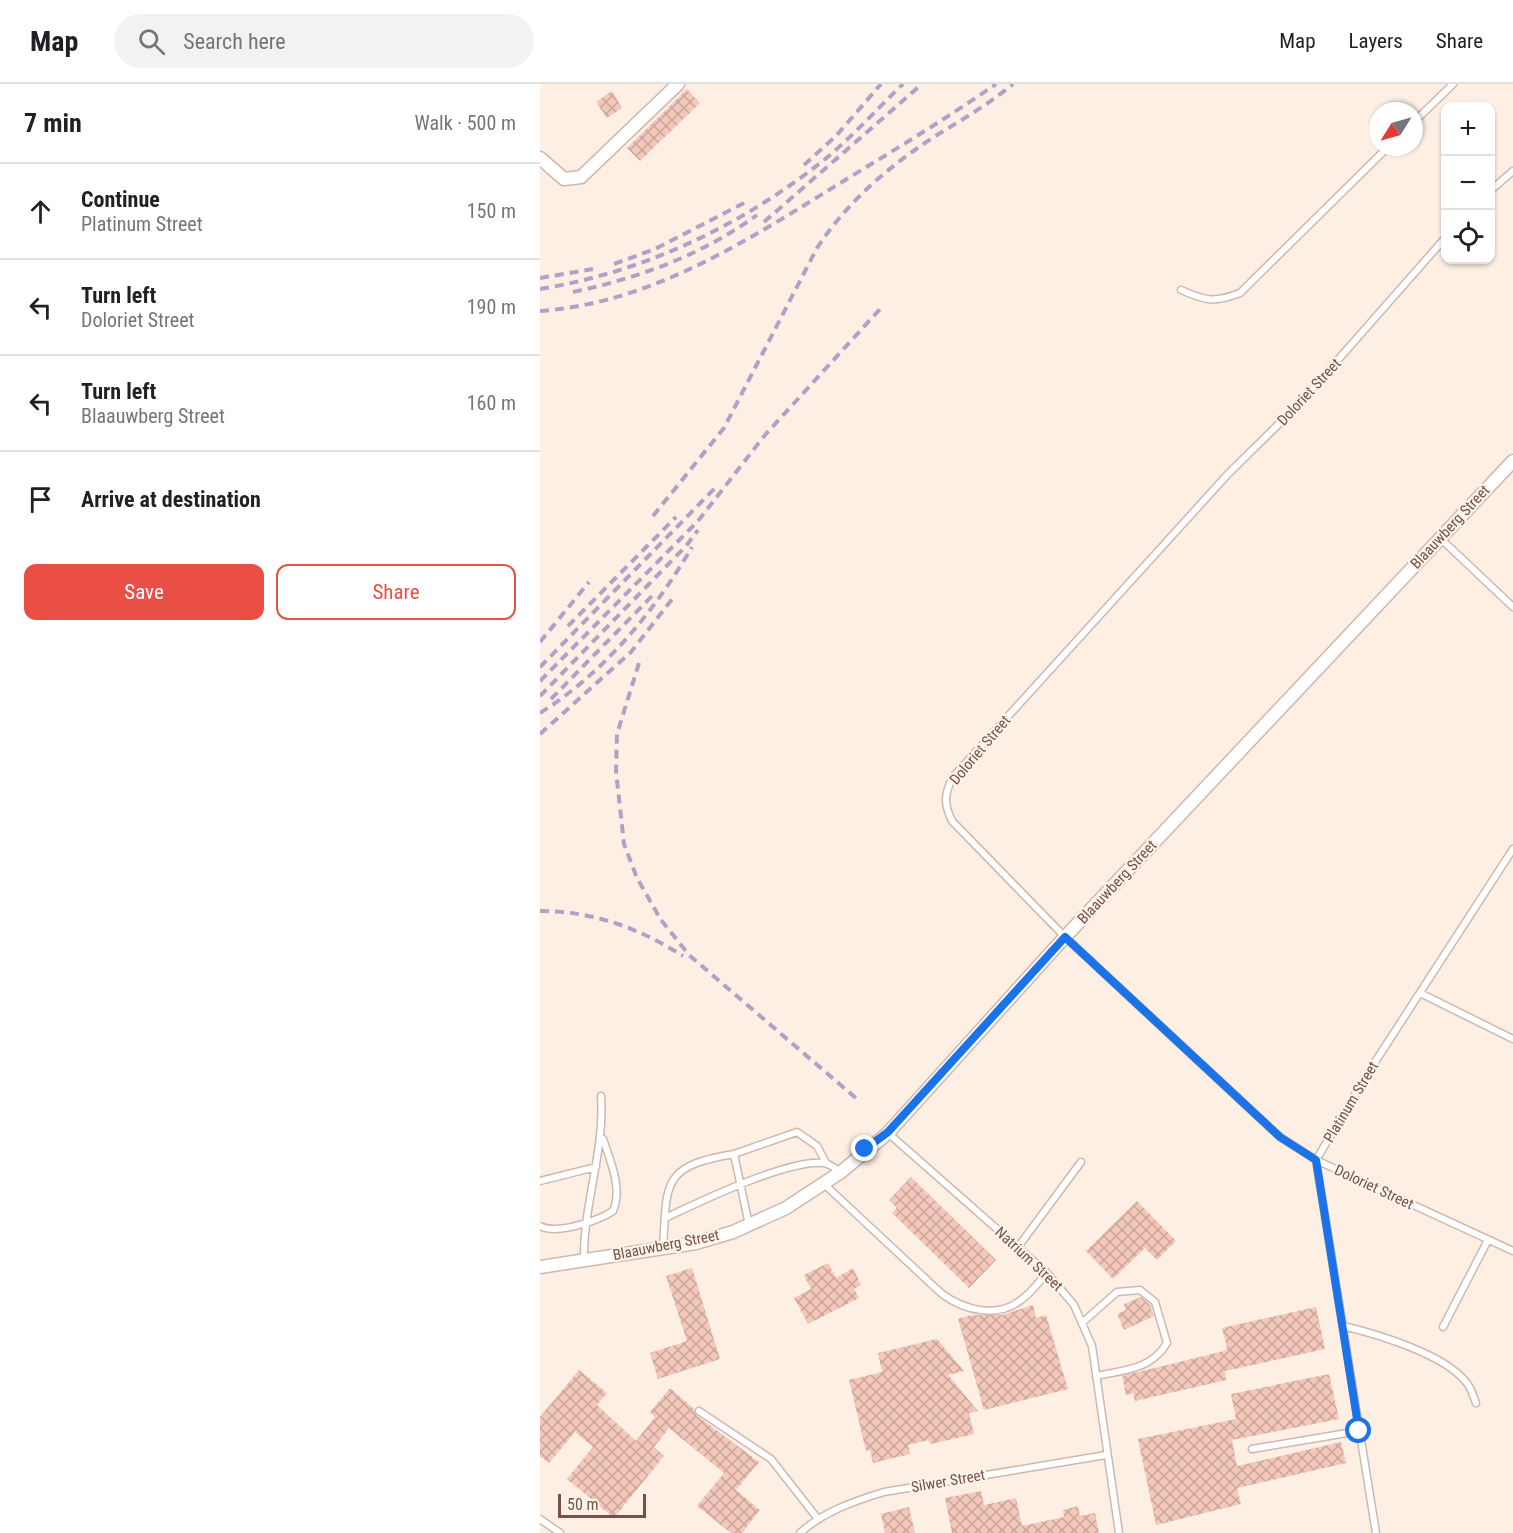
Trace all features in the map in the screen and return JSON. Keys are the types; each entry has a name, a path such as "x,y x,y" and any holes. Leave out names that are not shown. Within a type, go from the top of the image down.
{"street":[{"path":"540,158 564,179 581,177 678,84"},
{"name":"Blaauwberg Street","path":"540,1267 696,1243 750,1225 786,1208 841,1172 888,1132 1065,937 1513,461"}],"lane":[{"path":"1423,113 1453,84"},
{"path":"1181,290 1205,300 1223,300 1240,293 1379,156"},
{"path":"1495,188 1513,171"},
{"name":"Doloriet Street","path":"1441,243 1300,403 1228,474 952,778 945,793 945,804 952,821 1065,937 1280,1137 1316,1160 1513,1251"},
{"path":"1440,538 1513,607"},
{"name":"Platinum Street","path":"1376,1533 1316,1160 1513,849"},
{"path":"1420,993 1513,1039"},
{"path":"585,1260 586,1223 602,1136 601,1096"},
{"path":"663,1248 666,1193 674,1177 703,1161 734,1154 797,1132 817,1146 826,1163 841,1172"},
{"name":"Natrium Street","path":"888,1132 1047,1273 1064,1291 1083,1322 1092,1346 1119,1533"},
{"path":"540,1226 554,1229 586,1223 606,1216 613,1210 617,1202 616,1182 602,1136"},
{"path":"734,1154 750,1225"},
{"path":"1018,1248 1081,1162"},
{"path":"665,1218 741,1184 811,1164 826,1163"},
{"path":"540,1182 596,1167"},
{"path":"824,1184 942,1294 964,1308 993,1310 1014,1305 1047,1273"},
{"path":"1443,1327 1488,1240"},
{"path":"1083,1322 1117,1292 1140,1290 1155,1302 1167,1344 1158,1358 1144,1366 1096,1376"},
{"path":"1342,1326 1376,1333 1451,1366 1468,1383 1476,1403"},
{"path":"699,1411 771,1459 818,1519"},
{"path":"1252,1449 1359,1431"},
{"name":"Silwer Street","path":"800,1533 818,1519 861,1499 884,1492 1106,1455"},
{"path":"540,1519 560,1533"}],"building":[{"path":"687,89 700,103 640,161 627,148"},
{"path":"612,91 622,108 607,118 596,102"},
{"path":"911,1177 996,1260 969,1288 892,1213 897,1208 889,1200"},
{"path":"1137,1201 1176,1241 1157,1260 1145,1248 1113,1279 1086,1251"},
{"path":"828,1263 836,1278 853,1268 861,1285 854,1289 859,1298 808,1324 794,1298 811,1289 804,1275"},
{"path":"692,1268 720,1359 658,1379 650,1353 687,1341 666,1276"},
{"path":"1141,1297 1150,1305 1154,1316 1124,1330 1117,1314 1126,1310 1124,1304"},
{"path":"1033,1305 1036,1318 1046,1315 1068,1389 984,1410 958,1319 971,1315 1002,1315"},
{"path":"1316,1307 1325,1349 1225,1371 1226,1380 1135,1401 1133,1393 1126,1395 1122,1376 1224,1351 1227,1348 1222,1328"},
{"path":"937,1339 964,1371 948,1375 978,1411 969,1413 974,1434 931,1444 928,1440 908,1445 910,1454 873,1463 870,1450 866,1451 849,1380 882,1372 878,1353"},
{"path":"579,1370 607,1393 597,1405 636,1441 655,1417 650,1412 670,1388 694,1409 696,1415 759,1462 736,1490 760,1510 742,1533 731,1533 697,1506 724,1473 669,1428 654,1447 664,1456 614,1518 567,1479 593,1447 575,1432 549,1463 540,1456 540,1417"},
{"path":"1329,1374 1339,1419 1232,1440 1237,1466 1341,1442 1346,1463 1237,1488 1241,1504 1156,1525 1138,1439 1236,1419 1231,1394"},
{"path":"981,1491 984,1505 1016,1498 1022,1526 1064,1517 1063,1510 1078,1506 1080,1516 1095,1513 1099,1533 952,1533 945,1498"},
{"path":"909,1507 915,1533 885,1533 881,1514"}],"railway":[{"path":"804,165 836,136 881,84"},
{"path":"540,289 617,271 654,258 690,243 759,206 824,160 903,84"},
{"path":"764,222 922,84"},
{"path":"540,311 582,305 622,295 661,282 698,265 807,204 996,84"},
{"path":"653,516 724,428 817,248 842,215 871,185 902,159 1013,84"},
{"path":"614,264 655,249 746,202"},
{"path":"573,292 622,280 669,263 714,242 757,215"},
{"path":"540,278 593,269"},
{"path":"540,681 698,521 765,435 881,308"},
{"path":"540,667 716,487"},
{"path":"568,626 676,517"},
{"path":"540,696 686,546 698,530"},
{"path":"540,713 585,679 626,639 661,595 692,547"},
{"path":"540,642 589,582"},
{"path":"551,699 654,594"},
{"path":"540,734 631,652 673,598"},
{"path":"639,663 617,734 616,771 624,844 637,878 661,920 689,955 857,1099"},
{"path":"540,911 579,914 615,923 650,937 683,956"}],"route":[{"path":"865,1149 888,1132 1065,937 1280,1137 1316,1160 1359,1431"}]}
